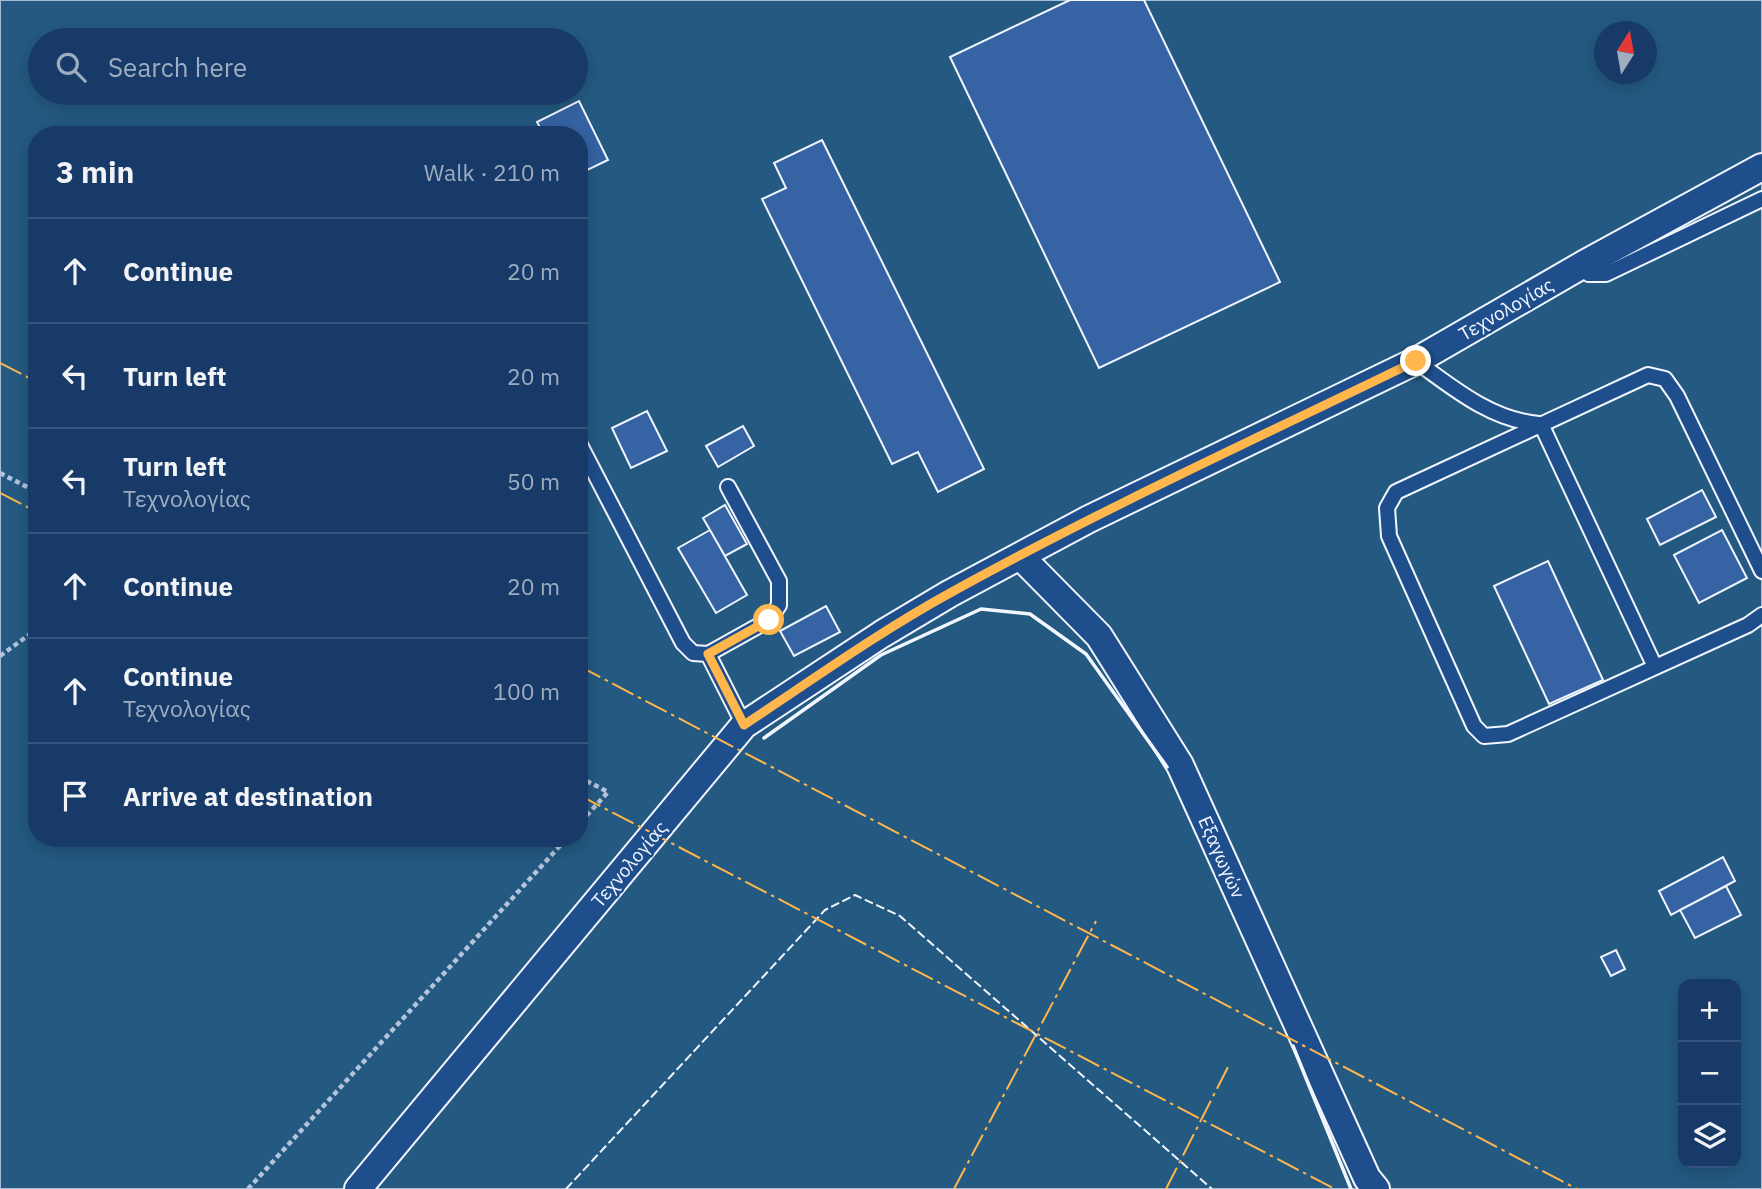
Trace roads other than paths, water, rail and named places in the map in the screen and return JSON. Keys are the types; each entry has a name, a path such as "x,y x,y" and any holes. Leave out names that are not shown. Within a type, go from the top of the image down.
{"street":[{"name":"Τεχνολογίας","path":"358,1189 744,725 949,593 1089,519 1416,361 1584,264 1762,167"},
{"name":"Εξαγωγών","path":"1020,556 1100,636 1180,765 1367,1178 1376,1189"}],"lane":[{"path":"1584,264 1589,274 1606,274 1762,199"},
{"path":"1416,361 1464,396 1514,422 1541,424"},
{"path":"1762,571 1677,396 1665,379 1648,375 1396,492 1387,508 1389,536 1474,726 1484,736 1508,734 1748,625 1762,615"},
{"path":"1541,424 1655,667"},
{"path":"588,460 682,643 694,653 708,654 769,620 779,605 779,581 728,487"},
{"path":"708,654 744,725"}]}
